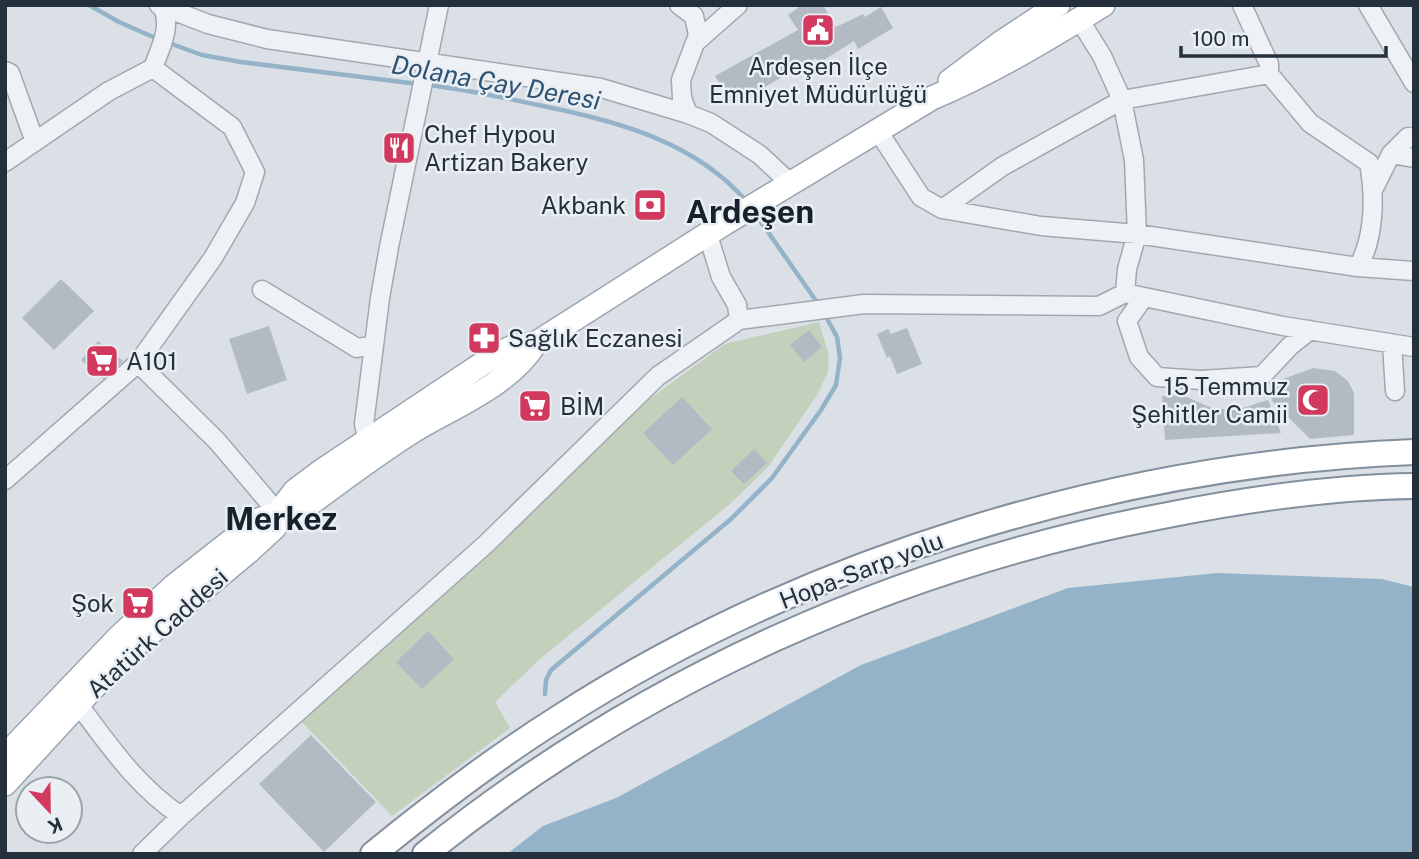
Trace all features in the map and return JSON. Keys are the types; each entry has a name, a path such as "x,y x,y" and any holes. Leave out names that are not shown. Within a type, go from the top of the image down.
{"highway":[{"name":"Hopa-Sarp yolu","path":"373,854 489,764 630,674 757,610 827,580 915,547 1009,517 1108,493 1210,473 1323,457 1414,452"},
{"name":"Hopa-Sarp yolu","path":"425,854 600,730 648,701 761,643 859,601 928,577 1073,534 1291,494 1414,486"}],"main road":[{"name":"Atatürk Caddesi","path":"932,98 958,73 1058,5"},
{"name":"Atatürk Caddesi","path":"5,756 119,637 174,586 258,520 278,513 292,514 303,509 371,458 505,376 525,359 535,344 717,229 932,98 1012,60 1102,5"},
{"name":"Atatürk Caddesi","path":"5,784 136,645 275,527 278,513 295,491 375,434 494,356 513,347 535,344"}],"street":[{"path":"375,434 366,433 364,428 374,345 389,247 439,5"},
{"path":"679,5 694,16 698,34 681,80 682,98 688,114"},
{"path":"695,43 738,5"},
{"path":"1242,5 1269,64 1269,74 1310,123 1370,163 1374,188 1368,250 1359,267"},
{"path":"1368,5 1414,83"},
{"path":"161,6 208,24 267,39 426,67 601,88 711,123 760,155 783,189"},
{"path":"5,162 155,62 165,35 166,12 161,6"},
{"path":"1079,19 1102,56 1122,100 1134,160 1137,234 1127,269 1125,293"},
{"path":"5,480 138,363 214,258 245,202 255,172 232,127 155,62"},
{"path":"5,71 10,74 36,142"},
{"path":"942,209 1003,166 1122,100 1269,74"},
{"path":"878,131 921,197 942,209 1041,226 1137,234 1359,267 1414,271"},
{"path":"1374,188 1391,154 1408,137 1414,138"},
{"path":"1391,154 1414,158"},
{"path":"717,229 720,277 737,305 739,320"},
{"path":"262,290 357,348 374,345"},
{"path":"142,854 485,544 657,376 739,320 864,304 1099,306 1125,293 1310,330 1414,347"},
{"path":"1144,297 1127,321 1139,357 1157,377 1201,380 1262,376 1290,346 1310,330"},
{"path":"1392,344 1395,391"},
{"path":"138,363 217,441 278,513"},
{"path":"78,704 132,776 181,816"}],"green space":[{"path":"819,322 829,356 828,372 817,395 768,467 731,503 540,659 495,702 510,728 392,816 300,720 630,413 725,344"}],"water":[{"path":"1217,573 1382,579 1414,587 1414,854 507,854 543,826 616,798 861,665 1068,588"}],"building":[{"path":"802,5 823,5 836,27 863,14 865,17 881,7 893,28 858,49 854,41 819,63 816,58 733,105 715,76 798,30 788,15"},
{"path":"61,279 94,311 54,350 22,318"},
{"path":"269,326 287,380 247,394 229,339"},
{"path":"907,328 922,364 897,374 877,334 888,329 891,334"},
{"path":"809,330 822,347 804,362 790,345"},
{"path":"98,341 123,361 103,379 81,360"},
{"name":"15 Temmuz Şehitler Camii","path":"1313,368 1335,371 1348,381 1354,393 1354,435 1310,439 1272,401 1270,388 1283,379"},
{"path":"1182,395 1212,408 1236,410 1268,400 1281,433 1165,440 1162,396"},
{"path":"682,397 712,429 673,465 643,433"},
{"path":"754,449 767,463 744,484 731,471"},
{"path":"428,631 454,659 422,689 396,662"},
{"path":"311,735 376,802 324,852 259,784"}],"waterway":[{"name":"Dolana Çay Deresi","path":"89,5 160,40"},
{"name":"Dolana Çay Deresi","path":"169,43 202,55 241,62 418,84"},
{"name":"Dolana Çay Deresi","path":"427,85 543,106 627,127 680,149 727,181 747,202"},
{"name":"Dolana Çay Deresi","path":"754,212 819,305"},
{"name":"Dolana Çay Deresi","path":"545,694 546,680 551,670 731,519 772,478 836,385 840,358 837,337 824,313"}],"place":[{"name":"Ardeşen İlçe Emniyet Müdürlüğü","path":"818,30"},
{"name":"Chef Hypou Artizan Bakery","path":"399,148"},
{"name":"Akbank","path":"650,205"},
{"name":"Sağlık Eczanesi","path":"484,338"},
{"name":"A101","path":"102,361"},
{"name":"15 Temmuz Şehitler Camii","path":"1313,400"},
{"name":"BİM","path":"535,406"},
{"name":"Şok","path":"138,603"}],"district":[{"name":"Ardeşen","path":"750,211"},
{"name":"Merkez","path":"281,518"}]}
